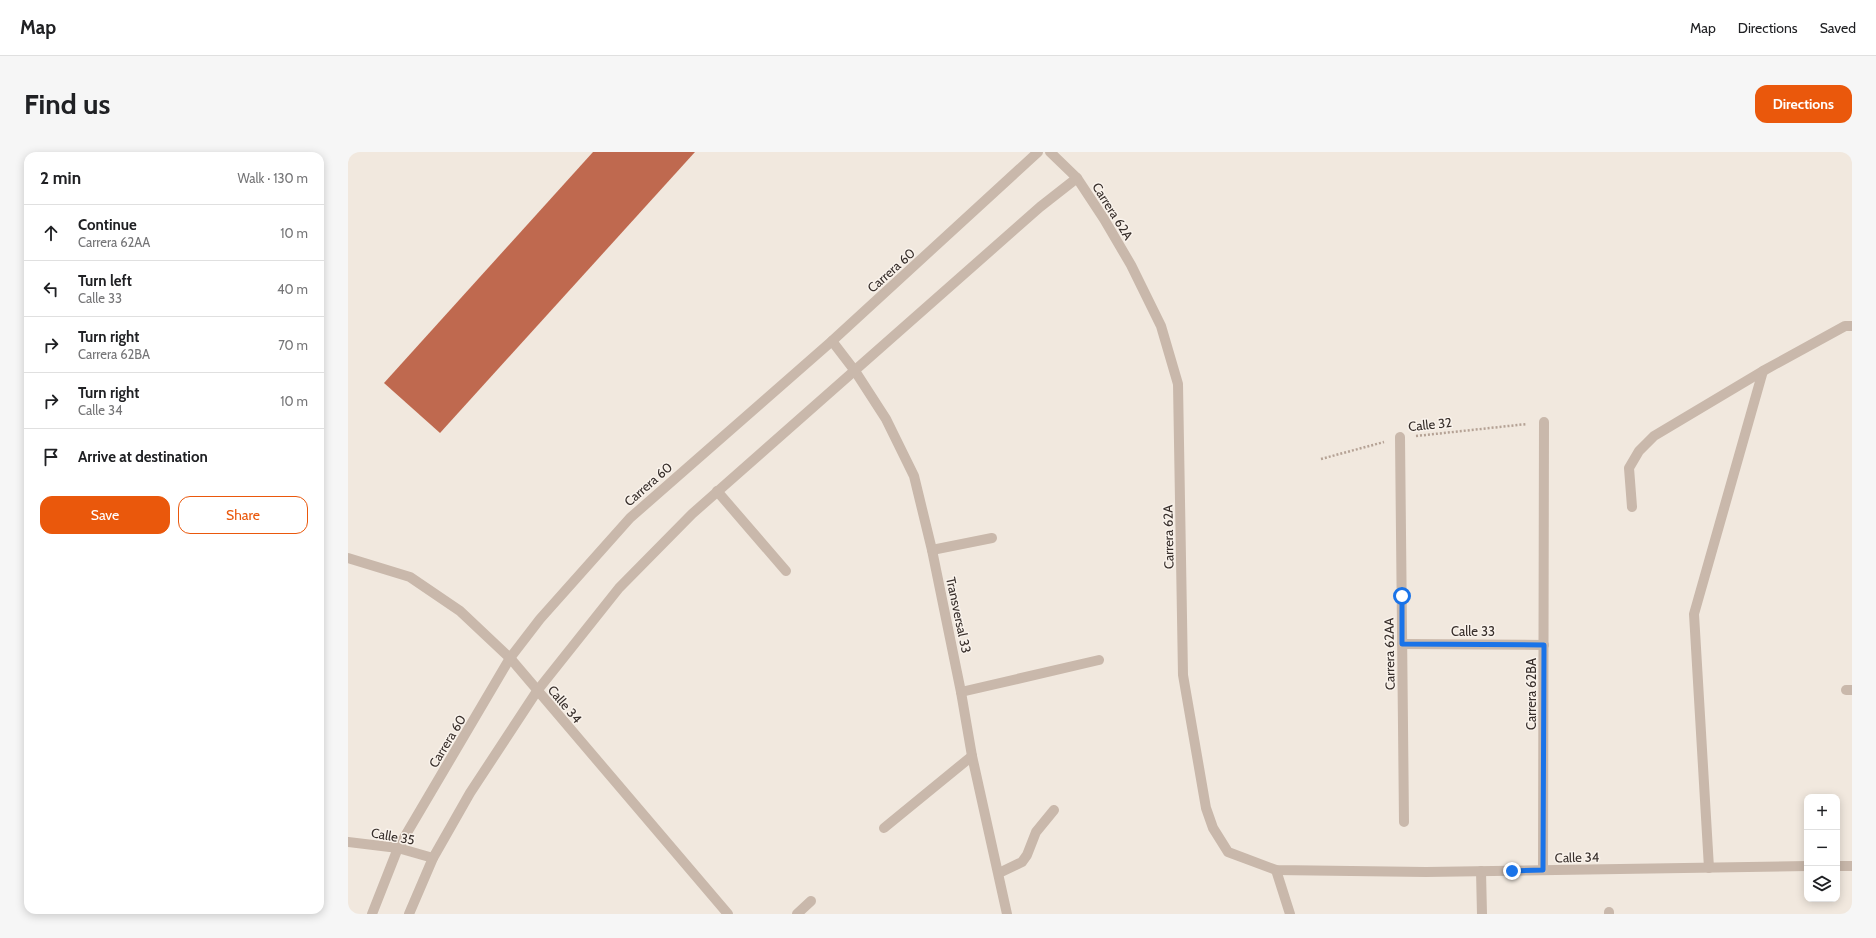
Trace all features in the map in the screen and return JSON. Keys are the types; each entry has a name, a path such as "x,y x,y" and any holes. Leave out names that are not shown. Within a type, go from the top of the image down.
{"street":[{"name":"Carrera 60","path":"372,914 398,848 510,658 540,619 630,518 832,341 1038,152"},
{"name":"Carrera 62A","path":"1050,152 1077,178 1104,219 1131,265 1161,326 1178,384 1183,675 1206,808 1213,828 1228,852 1276,870"},
{"path":"409,914 433,858 470,793 537,691 620,588 692,514 717,491 1034,213 1077,178"},
{"path":"1632,506 1629,468 1639,452 1654,436 1762,371 1845,326 1852,326"},
{"name":"Transversal 33","path":"832,341 855,371 886,419 914,476 932,550 961,692 972,756 1007,914"},
{"path":"1709,868 1694,614 1762,371"},
{"name":"Carrera 62BA","path":"1543,870 1544,422"},
{"name":"Carrera 62AA","path":"1400,438 1404,822"},
{"path":"717,491 786,571"},
{"path":"932,550 992,538"},
{"name":"Calle 34","path":"348,558 410,577 460,611 510,658 728,914"},
{"name":"Calle 33","path":"1402,644 1544,645"},
{"path":"961,692 1099,660"},
{"path":"884,828 972,756"},
{"path":"999,873 1022,862 1027,856 1036,832 1054,810"},
{"name":"Calle 35","path":"348,842 398,848 433,858"},
{"name":"Calle 34","path":"1276,870 1481,871 1804,866"},
{"path":"1840,866 1852,866"},
{"path":"1276,870 1290,914"},
{"path":"1481,871 1482,914"},
{"path":"797,914 812,901"}],"path":[{"name":"Calle 32","path":"1321,459 1400,438 1544,422"}],"building":[{"path":"593,152 695,152 440,433 384,383"}],"route":[{"path":"1402,596 1402,644 1544,645 1543,870 1512,871"}]}
